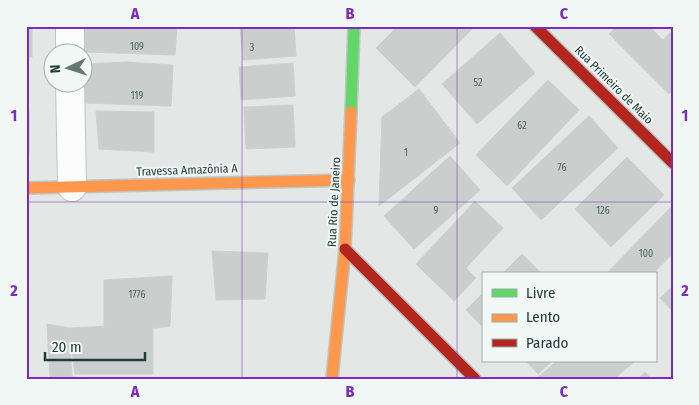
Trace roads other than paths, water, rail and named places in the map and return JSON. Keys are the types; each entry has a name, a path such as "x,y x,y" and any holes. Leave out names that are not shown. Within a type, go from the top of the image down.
{"street":[{"path":"70,26 70,42"},
{"name":"Rua Rio de Janeiro","path":"332,379 345,248 354,26"},
{"name":"Rua Primeiro de Maio","path":"535,26 673,163"},
{"path":"70,92 72,187"},
{"name":"Travessa Amazônia A","path":"26,188 349,180"},
{"path":"345,248 475,379"}]}
